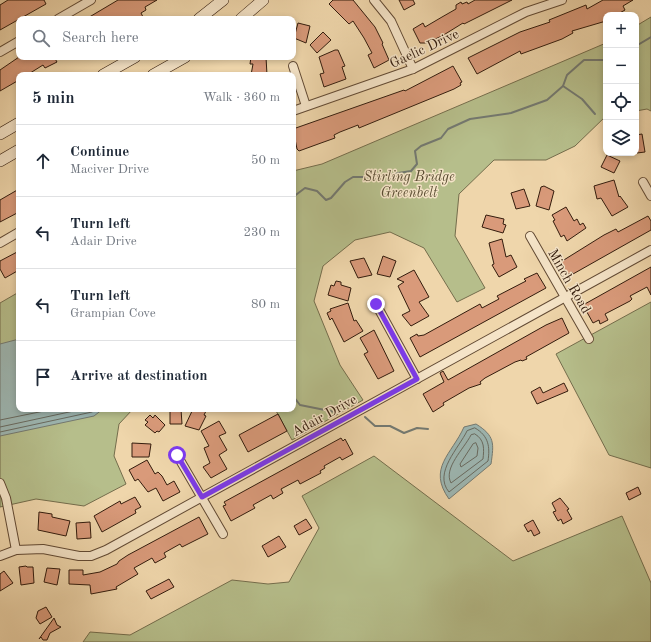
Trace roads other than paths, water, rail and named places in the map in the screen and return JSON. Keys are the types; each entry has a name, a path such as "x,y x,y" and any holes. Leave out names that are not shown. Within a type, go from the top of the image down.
{"main road":[{"path":"203,16 223,0"},
{"path":"244,16 263,0"},
{"path":"109,72 130,60"},
{"path":"158,72 180,60"},
{"path":"0,134 16,125"},
{"path":"0,161 16,152"}],"street":[{"path":"63,16 91,0"},
{"path":"374,0 391,21 413,69"},
{"name":"Gaelic Drive","path":"296,110 413,69 526,12 562,0"},
{"path":"0,52 16,43"},
{"path":"293,66 295,72"},
{"path":"296,75 306,106"},
{"path":"643,182 651,196"},
{"path":"0,243 16,234"},
{"name":"Minch Road","path":"530,236 589,339"},
{"name":"Adair Drive","path":"0,556 16,550 43,549 79,556 90,556 202,497 651,250"},
{"path":"376,304 417,379"},
{"path":"177,455 223,534"},
{"path":"0,483 6,498 16,550"}],"water":[{"path":"16,340 16,412 99,412 94,416 0,436 0,344"},
{"path":"476,424 487,432 492,441 493,451 491,464 449,499 440,478 441,470 448,453 464,427"}],"waterway":[{"path":"639,44 651,37"},
{"path":"296,195 305,188 317,191 326,200 331,198 345,182 353,177 373,177 411,171 417,164 415,151 421,146 441,138 448,129 470,119 511,113 547,100 563,86 567,75 584,60 603,60"},
{"path":"563,86 582,99 595,114"},
{"path":"296,400 300,405 335,412"},
{"path":"365,417 375,426 390,426 404,433 417,428 428,429"}],"park label":[{"name":"Stirling Bridge Greenbelt","path":"409,184"}]}
